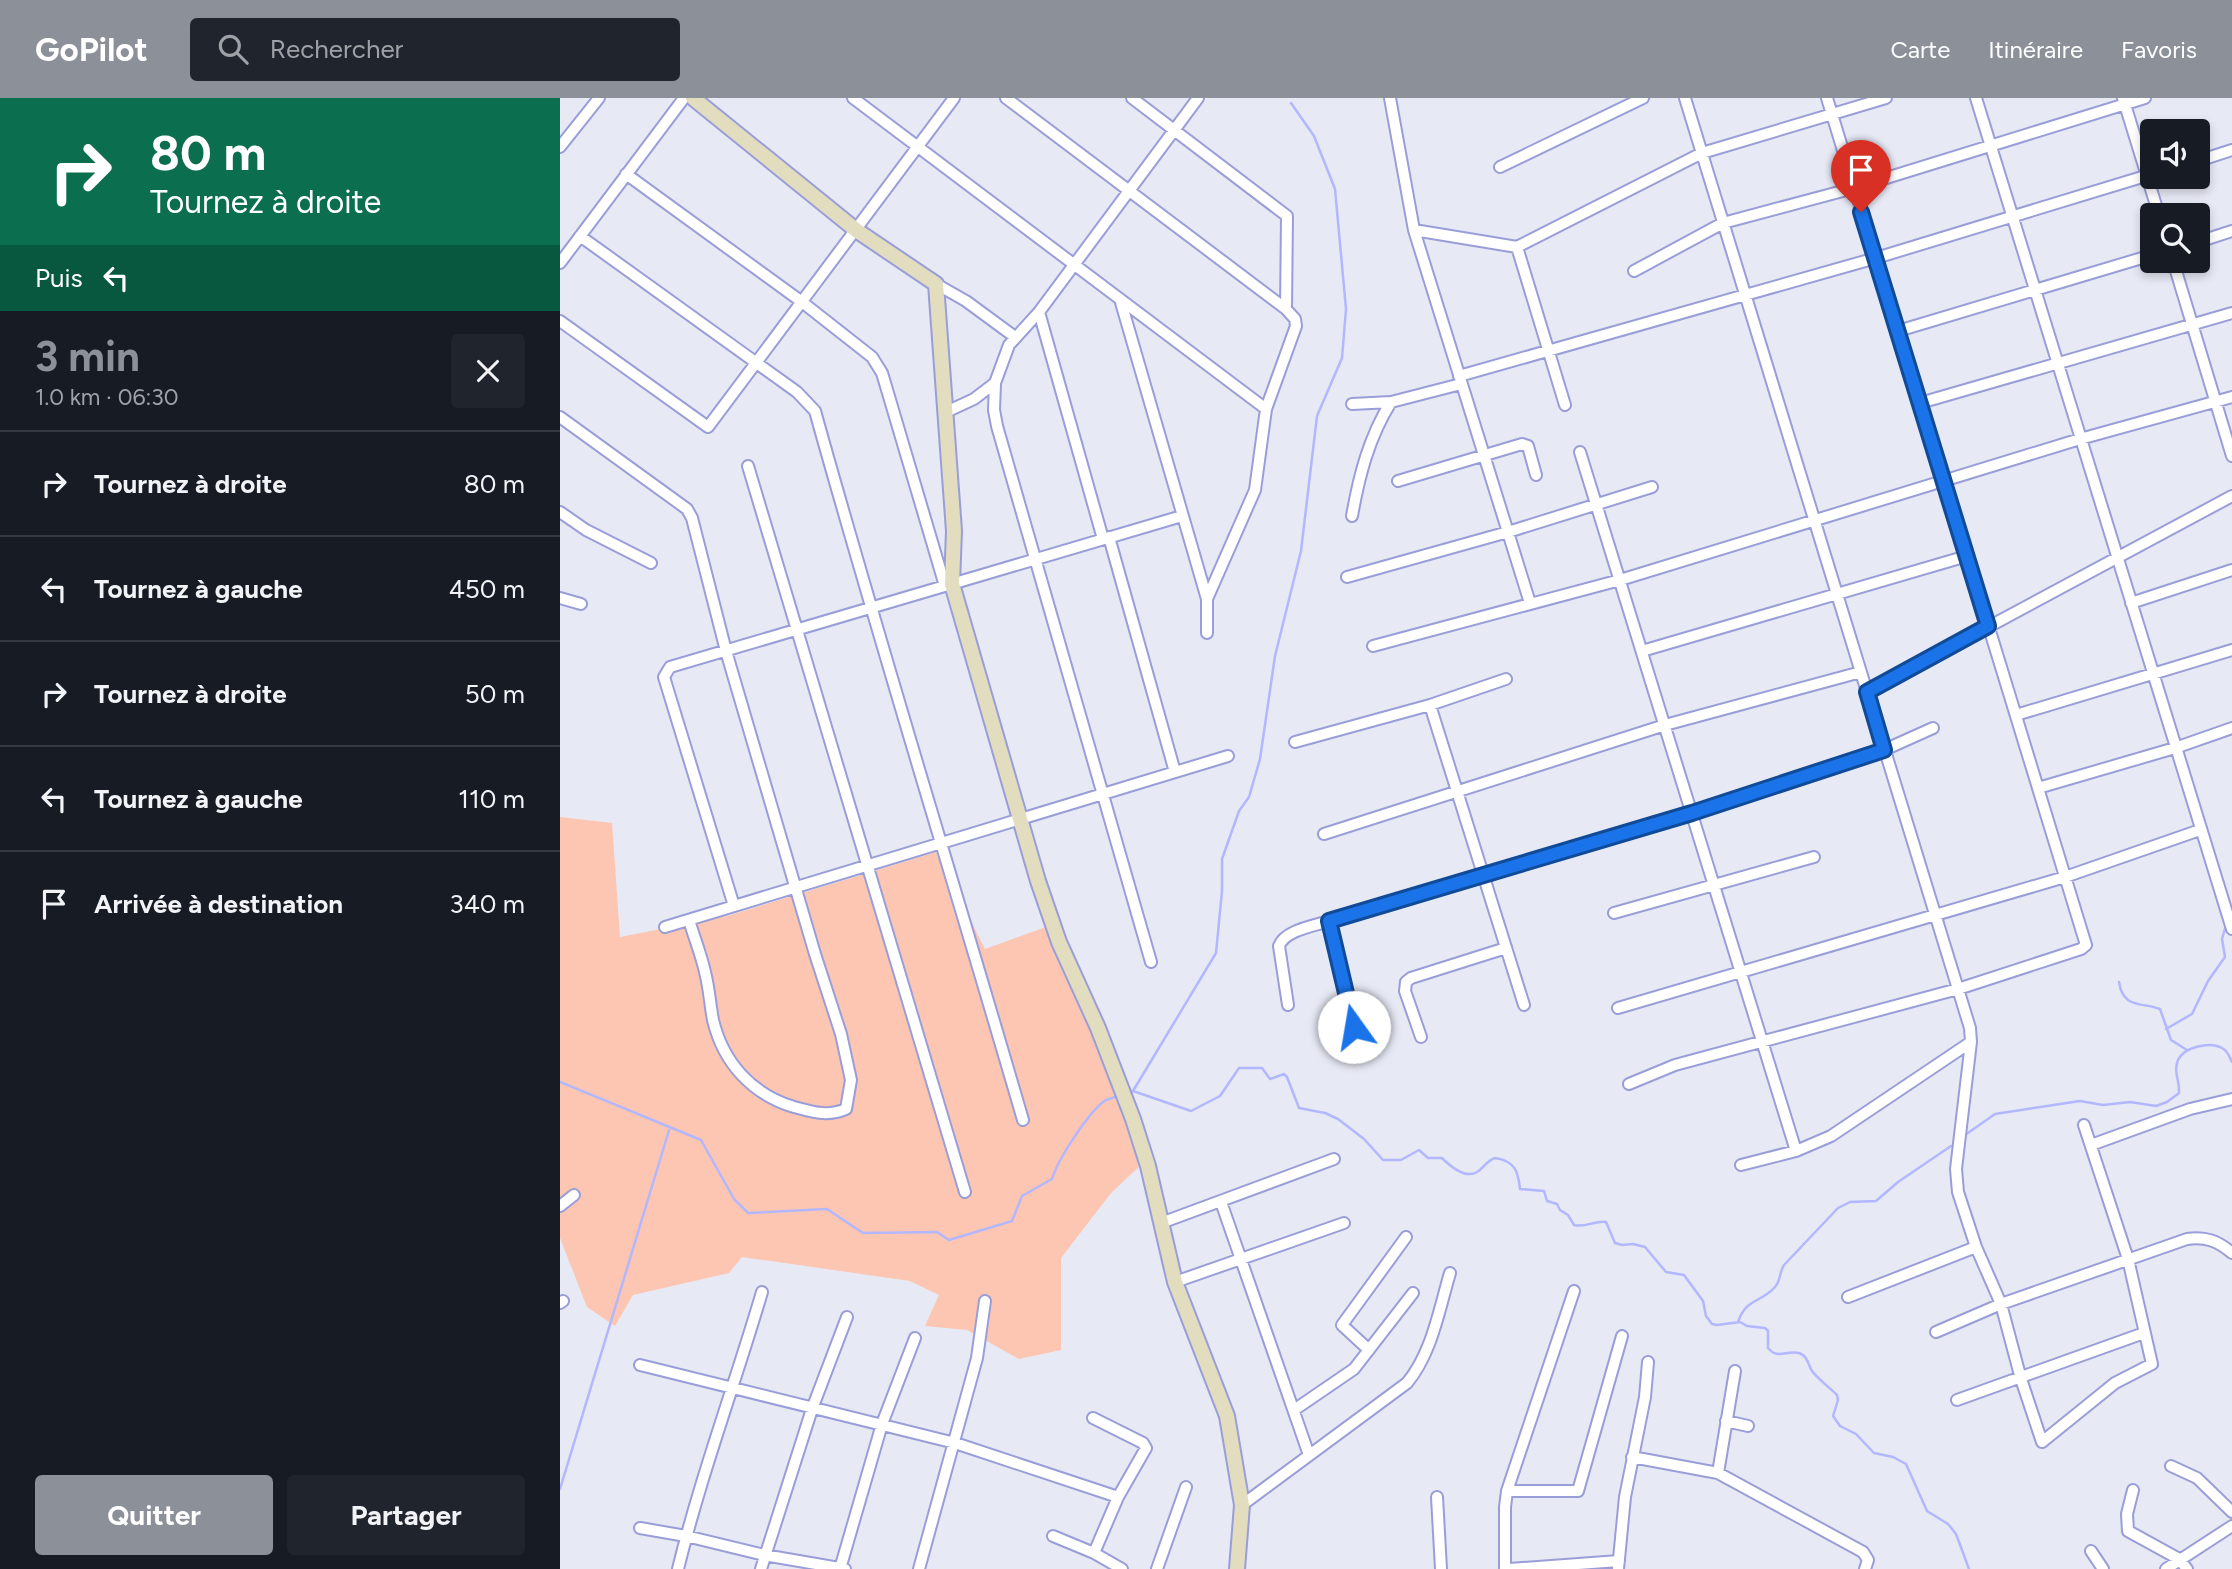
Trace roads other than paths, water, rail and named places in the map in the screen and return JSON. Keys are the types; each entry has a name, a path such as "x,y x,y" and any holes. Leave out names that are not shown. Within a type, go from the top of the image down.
{"street":[{"path":"560,147 599,98"},
{"path":"560,263 684,98"},
{"path":"693,98 856,230 966,301 1015,337"},
{"path":"853,98 1266,409"},
{"path":"560,321 708,427 954,98"},
{"path":"1006,98 1295,318 1296,326 1266,409 1255,489 1207,598"},
{"path":"1132,98 1287,216 1286,309"},
{"path":"1151,962 1034,560 997,426 994,397 995,383 1015,337 1039,312 1198,98"},
{"path":"1390,98 1414,230 1530,603"},
{"path":"1500,167 1643,98"},
{"path":"1685,98 1970,1028 1971,1042 1956,1169 1958,1192 1976,1247 2001,1304 2021,1379 2042,1441 2115,1383 2152,1364 2128,1259 2084,1125"},
{"path":"1629,1084 1675,1065 1958,989 2081,949 2086,945 1827,98"},
{"path":"1414,230 1517,247 1702,153 1886,98"},
{"path":"1976,98 2232,929"},
{"path":"1633,271 1723,223 1854,188 2124,101 2145,98"},
{"path":"2124,101 2140,147"},
{"path":"2210,157 2232,150"},
{"path":"626,174 802,302 872,357 882,373 1059,942 1098,1028 1133,1119 1175,1282 1227,1416 1242,1505 1237,1569"},
{"path":"1352,404 1391,402 1549,352 2140,178"},
{"path":"2210,238 2232,232"},
{"path":"580,236 756,363 807,401 815,411 870,608 943,843 1023,1120"},
{"path":"1517,247 1565,405"},
{"path":"1898,331 2140,259"},
{"path":"2176,273 2232,456"},
{"path":"936,284 954,531 948,585"},
{"path":"1120,299 1207,598 1207,633"},
{"path":"1039,312 1175,772"},
{"path":"1920,403 2232,313"},
{"path":"946,412 974,399 995,383"},
{"path":"1373,646 1620,580 2080,439 2232,397"},
{"path":"1352,516 1362,462 1391,402"},
{"path":"560,417 687,509 692,518 726,651 849,1065 851,1080 846,1108 834,1114 818,1114 783,1103 755,1088 736,1071 719,1038 705,972 689,920"},
{"path":"1398,481 1522,444 1528,446 1536,475"},
{"path":"1580,452 1796,1151"},
{"path":"748,466 965,1192"},
{"path":"1347,577 1508,532 1652,487"},
{"path":"1867,692 2232,496"},
{"path":"560,512 586,530 651,563"},
{"path":"734,906 664,677 670,667 1182,516"},
{"path":"1642,651 1967,556"},
{"path":"2131,603 2232,570"},
{"path":"560,598 582,604"},
{"path":"2015,715 2232,650"},
{"path":"1324,834 1664,725 1861,671"},
{"path":"1295,742 1430,705 1506,679"},
{"path":"1430,705 1524,1005"},
{"path":"1288,1005 1279,946 1280,941 1288,935 1692,813 1884,750 1933,728"},
{"path":"2038,788 2175,748 2232,728"},
{"path":"664,927 1228,756"},
{"path":"1618,1008 1936,917 2065,877 2200,830"},
{"path":"1614,913 1814,856"},
{"path":"1329,921 1354,1027"},
{"path":"1421,1037 1405,991 1406,982 1411,978 1506,948"},
{"path":"1741,1165 1796,1151 1844,1128 1971,1042"},
{"path":"2091,1146 2190,1109 2232,1099"},
{"path":"1161,1223 1334,1159"},
{"path":"560,1206 574,1195"},
{"path":"1221,1202 1309,1455"},
{"path":"1175,1282 1344,1223"},
{"path":"1369,1350 1342,1325 1406,1237"},
{"path":"1936,1332 2001,1304 2196,1237 2216,1241 2232,1253"},
{"path":"1848,1297 1976,1247"},
{"path":"1242,1505 1407,1383 1415,1373 1430,1341 1450,1273"},
{"path":"1574,1291 1507,1491 1507,1569 1618,1565 1625,1497 1648,1362"},
{"path":"678,1569 699,1488 762,1292"},
{"path":"1294,1410 1354,1369 1413,1293"},
{"path":"919,1569 977,1358 985,1301"},
{"path":"761,1569 812,1409 847,1317"},
{"path":"1957,1401 2144,1333"},
{"path":"1507,1491 1575,1492 1579,1489 1622,1336"},
{"path":"640,1528 842,1569 882,1424 915,1338"},
{"path":"640,1365 955,1443 1118,1497"},
{"path":"1718,1473 1735,1371"},
{"path":"1093,1418 1145,1445 1118,1497 1094,1553"},
{"path":"1726,1420 1748,1426"},
{"path":"1632,1457 1718,1473 1863,1552 1868,1560 1865,1569"},
{"path":"2171,1466 2197,1478 2232,1512"},
{"path":"1157,1569 1186,1487"},
{"path":"2133,1490 2127,1514 2128,1531 2179,1559 2187,1569"},
{"path":"1437,1497 1441,1569"},
{"path":"2166,1569 2232,1526"},
{"path":"1053,1536 1094,1553 1122,1569"},
{"path":"2091,1551 2103,1569"}],"waterway":[{"path":"1133,1091 1216,953 1222,859 1239,811 1249,797 1260,759 1275,656 1301,551 1317,416 1342,358 1346,309 1335,189 1314,136 1291,103"},
{"path":"2166,1029 2192,1014 2208,981 2225,957 2222,939 2226,925"},
{"path":"2119,982 2121,991 2129,1001 2160,1009 2171,1040 2187,1050"},
{"path":"1965,1135 1995,1114 2080,1101 2103,1105 2130,1102 2156,1106 2167,1102 2179,1093 2176,1068 2178,1060 2181,1055 2198,1047 2211,1045 2222,1048 2232,1062"},
{"path":"1128,1093 1133,1091 1191,1111 1220,1096 1239,1068 1262,1068 1270,1079 1284,1074 1287,1077 1299,1108 1325,1113 1338,1119 1364,1139 1383,1160 1401,1160 1419,1150 1428,1158 1442,1158 1453,1168 1468,1174 1477,1172 1495,1158 1511,1164 1518,1177 1520,1189 1544,1191 1547,1201 1557,1204 1574,1225 1606,1222 1615,1243 1645,1247 1666,1272 1684,1275 1703,1301 1706,1316 1712,1324 1740,1322 1747,1326 1765,1328 1768,1331 1768,1348 1772,1352 1794,1352 1804,1356 1814,1374 1837,1395 1833,1416 1840,1426 1856,1434 1874,1453 1893,1457 1906,1464 1927,1511 1948,1524 1956,1534 1969,1569"},
{"path":"560,1082 701,1140 734,1199 748,1213 827,1209 863,1233 937,1232 949,1240 1012,1221 1022,1196 1052,1179 1081,1127 1103,1102 1118,1096"},
{"path":"560,1489 670,1127"},
{"path":"1738,1322 1745,1309 1775,1287 1784,1265 1838,1208 1850,1202 1876,1201 1898,1182 1951,1146"}]}
